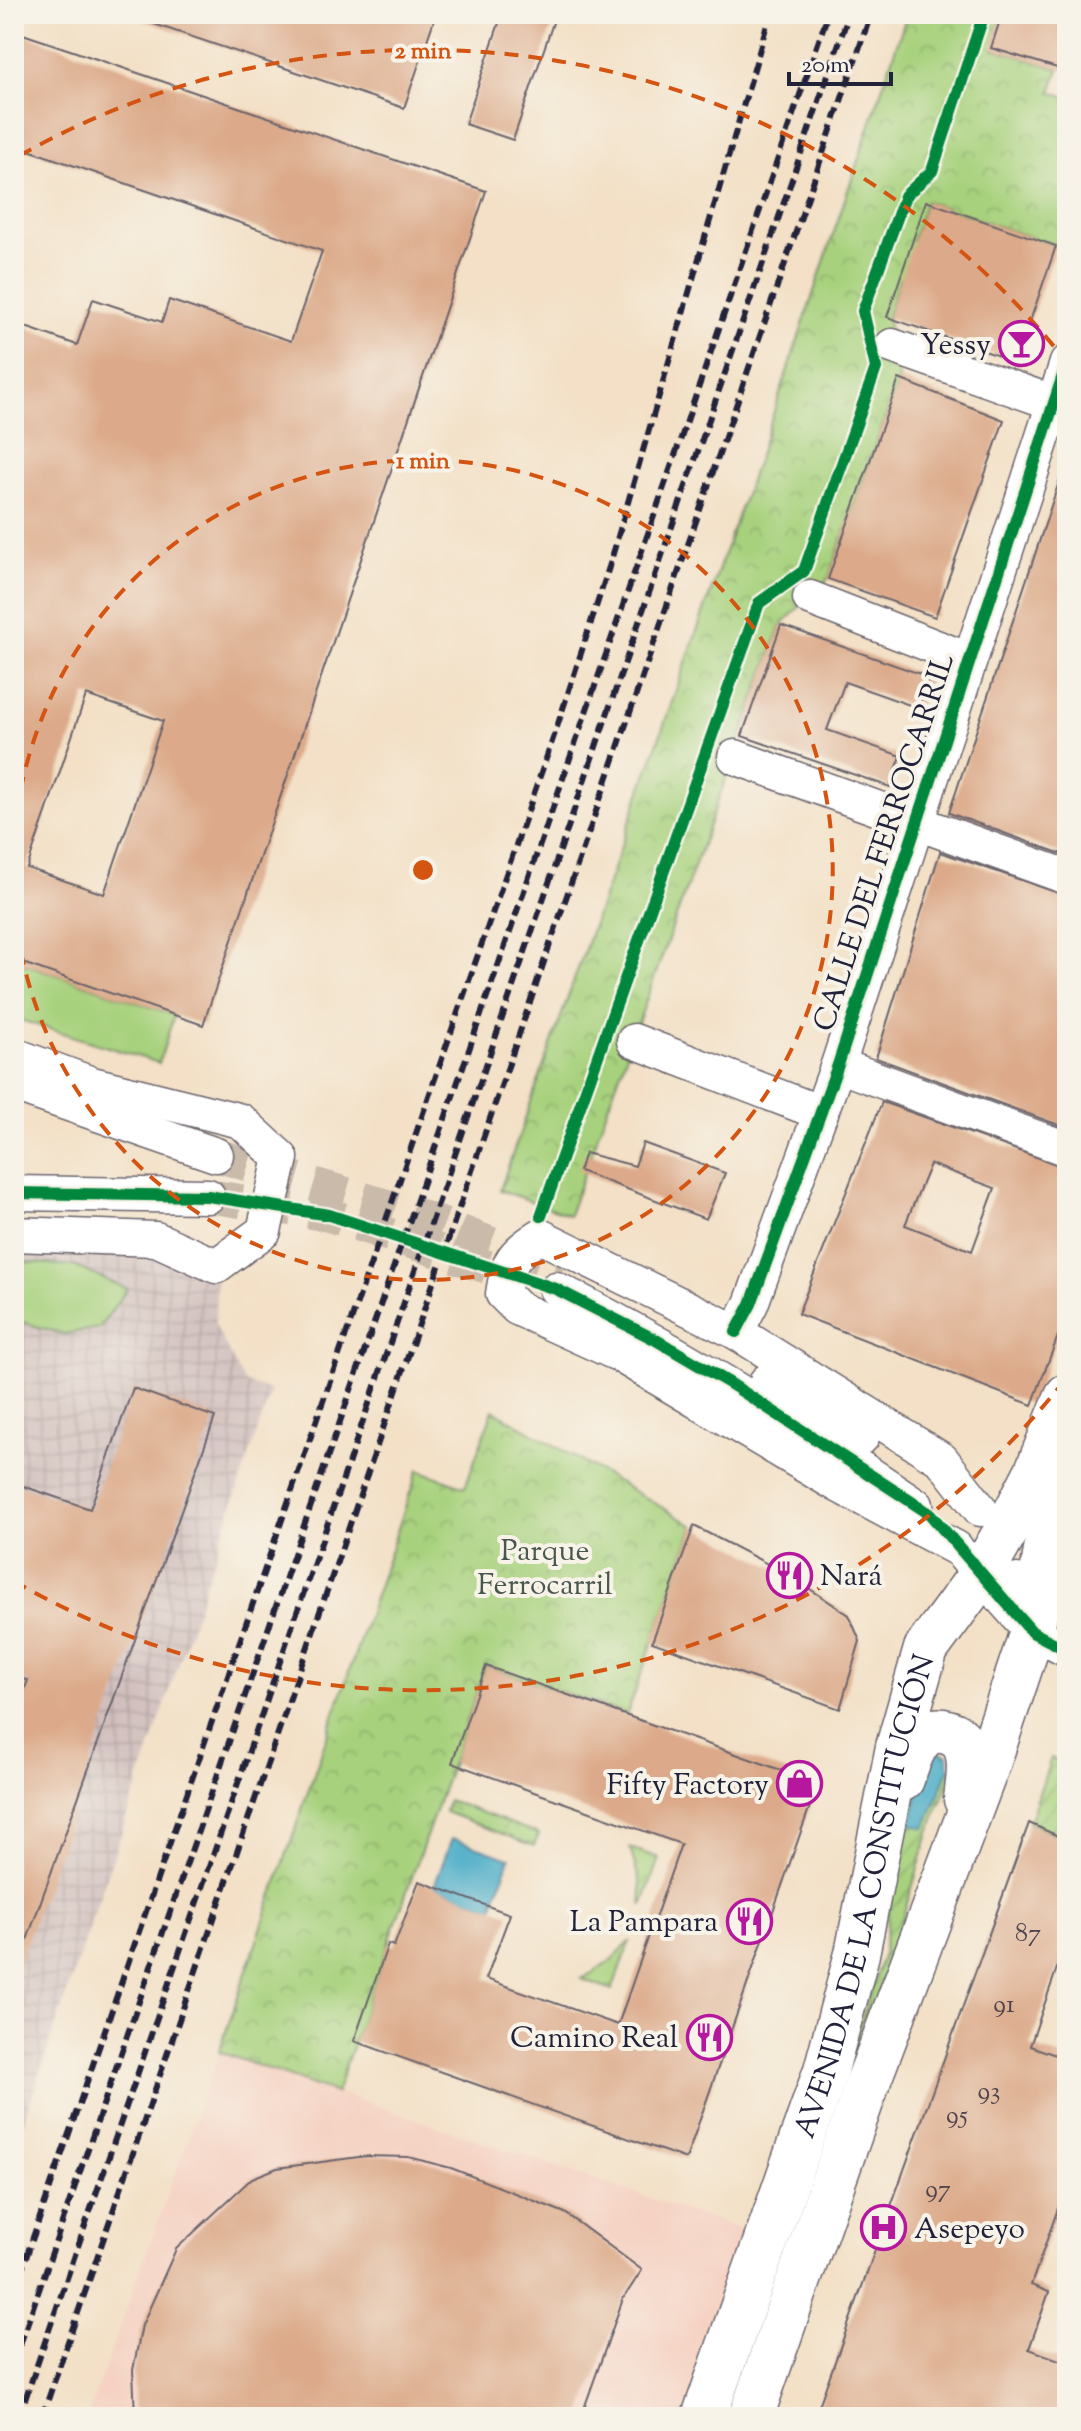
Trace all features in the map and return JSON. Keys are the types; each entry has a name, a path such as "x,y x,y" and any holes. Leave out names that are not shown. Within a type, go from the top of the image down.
{"main road":[{"name":"AVENIDA DE LA CONSTITUCIÓN","path":"704,2417 826,2070 857,1954 898,1747 926,1649 969,1561 993,1520 1037,1471 1067,1396"},
{"name":"AVENIDA DE LA CONSTITUCIÓN","path":"751,2417 867,2085 959,1845 1050,1641 1054,1592 1049,1533 1067,1483"},
{"path":"880,1828 914,1750 925,1735 937,1730 950,1732 961,1740 969,1753 970,1770 959,1845"}],"street":[{"path":"892,346 1054,403"},
{"name":"CALLE DEL FERROCARRIL","path":"736,1332 751,1304 838,1065 1067,363"},
{"path":"810,598 969,660"},
{"path":"735,757 1067,877"},
{"path":"634,1041 821,1113"},
{"path":"14,1055 92,1084 241,1121 281,1158 274,1200 264,1231 216,1266 156,1239 14,1234"},
{"path":"838,1065 1067,1149"},
{"path":"14,1085 216,1155"},
{"path":"14,1193 208,1196"},
{"path":"540,1236 736,1332 942,1460 1054,1592 969,1561 631,1361 517,1308 503,1294 507,1267 517,1252 540,1236"},
{"path":"993,1520 722,1354 559,1281 731,1384 930,1514 969,1561 1050,1641"},
{"path":"930,1514 993,1520 1049,1533"}],"shaded area":[{"path":"14,1234 216,1266 215,1325 244,1382 271,1391 14,2149"},
{"path":"219,2052 767,2238 704,2417 87,2417"}],"green space":[{"path":"907,14 1002,14 992,48 1059,69 1051,92 1067,97 1067,213 1056,246 926,201 913,239 940,248 900,278 887,317 899,379 828,579 781,625 569,1215 500,1190 765,438"},
{"path":"14,960 174,1015 159,1063 14,1018"},
{"path":"14,1261 74,1266 127,1289 99,1328 64,1334 14,1320"},
{"name":"Parque Ferrocarril","path":"493,1410 694,1526 627,1714 486,1666 336,2093 219,2052 418,1470 465,1487"},
{"path":"927,1751 953,1770 930,1830 859,2057 850,2055 883,1954 896,1857"},
{"path":"1051,1758 1067,1764 1067,1819 1061,1837 1029,1823"},
{"path":"448,1800 539,1834 534,1846 445,1812"},
{"path":"630,1848 659,1858 642,1906 640,1883"},
{"path":"630,1941 612,1990 582,1979 608,1963"}],"water":[{"path":"936,1751 948,1755 949,1769 925,1828 910,1824 928,1761"},
{"path":"452,1838 510,1858 492,1908 434,1887"}],"building":[{"path":"140,14 436,14 404,108 139,19"},
{"path":"502,14 556,14 513,140 465,124"},
{"path":"1002,14 1067,14 1067,71 991,48"},
{"path":"14,31 486,191 203,1025 14,960 14,323 77,345 93,299 162,322 169,300 291,341 322,251 14,145","holes":["86,695 163,721 104,894 27,868"]},
{"path":"926,201 1056,246 1016,362 887,317"},
{"path":"899,379 1004,420 935,617 828,579"},
{"path":"1062,473 1067,474 1067,856 949,813"},
{"path":"781,625 929,677 918,708 845,682 827,730 901,756 890,787 742,736"},
{"path":"940,852 1067,896 1067,1128 876,1058"},
{"path":"882,1102 1067,1168 1067,1312 1032,1405 798,1314","holes":["930,1164 995,1188 972,1251 905,1225"]},
{"path":"643,1143 725,1173 706,1219 579,1171 585,1153 635,1166"},
{"path":"133,1388 215,1417 18,1965 14,1965 14,1719 28,1680 14,1678 14,1483 90,1509"},
{"path":"694,1526 789,1575 849,1615 860,1641 840,1709 652,1642"},
{"path":"486,1666 818,1783 686,2159 354,2041 388,1944 394,1946 419,1881 510,1914 486,1979 618,2025 681,1844 452,1763"},
{"path":"1029,1823 1067,1840 1067,1971 1057,1968 1030,2046 1067,2059 1067,2183 1031,2285 1049,2292 1029,2349 1067,2363 1067,2417 815,2417"},
{"path":"366,2156 408,2157 451,2168 565,2213 642,2270 623,2299 581,2417 135,2417 133,2370 142,2325 176,2249 252,2178 277,2168"}],"tunnel":[{"path":"216,1155 420,1216 562,1272"},
{"path":"208,1196 329,1215 509,1274"}],"railway":[{"path":"14,2292 557,727 610,564 770,14"},
{"path":"14,2362 828,14"},
{"path":"19,2417 849,14"},
{"path":"42,2417 871,14"}],"cycle path":[{"path":"541,1216 759,603 804,571 876,368 863,311 905,196 932,171 984,14"},
{"path":"736,1332 751,1304 838,1065 1067,363"},
{"path":"14,1193 208,1196 329,1215 556,1289 656,1340 731,1384 930,1514 1032,1632 1067,1650"}],"place":[{"name":"Yessy","path":"1022,344"},
{"name":"Nará","path":"789,1575"},
{"name":"Fifty Factory","path":"800,1784"},
{"name":"La Pampara","path":"749,1921"},
{"name":"Camino Real","path":"709,2037"},
{"name":"Asepeyo","path":"883,2228"}]}
